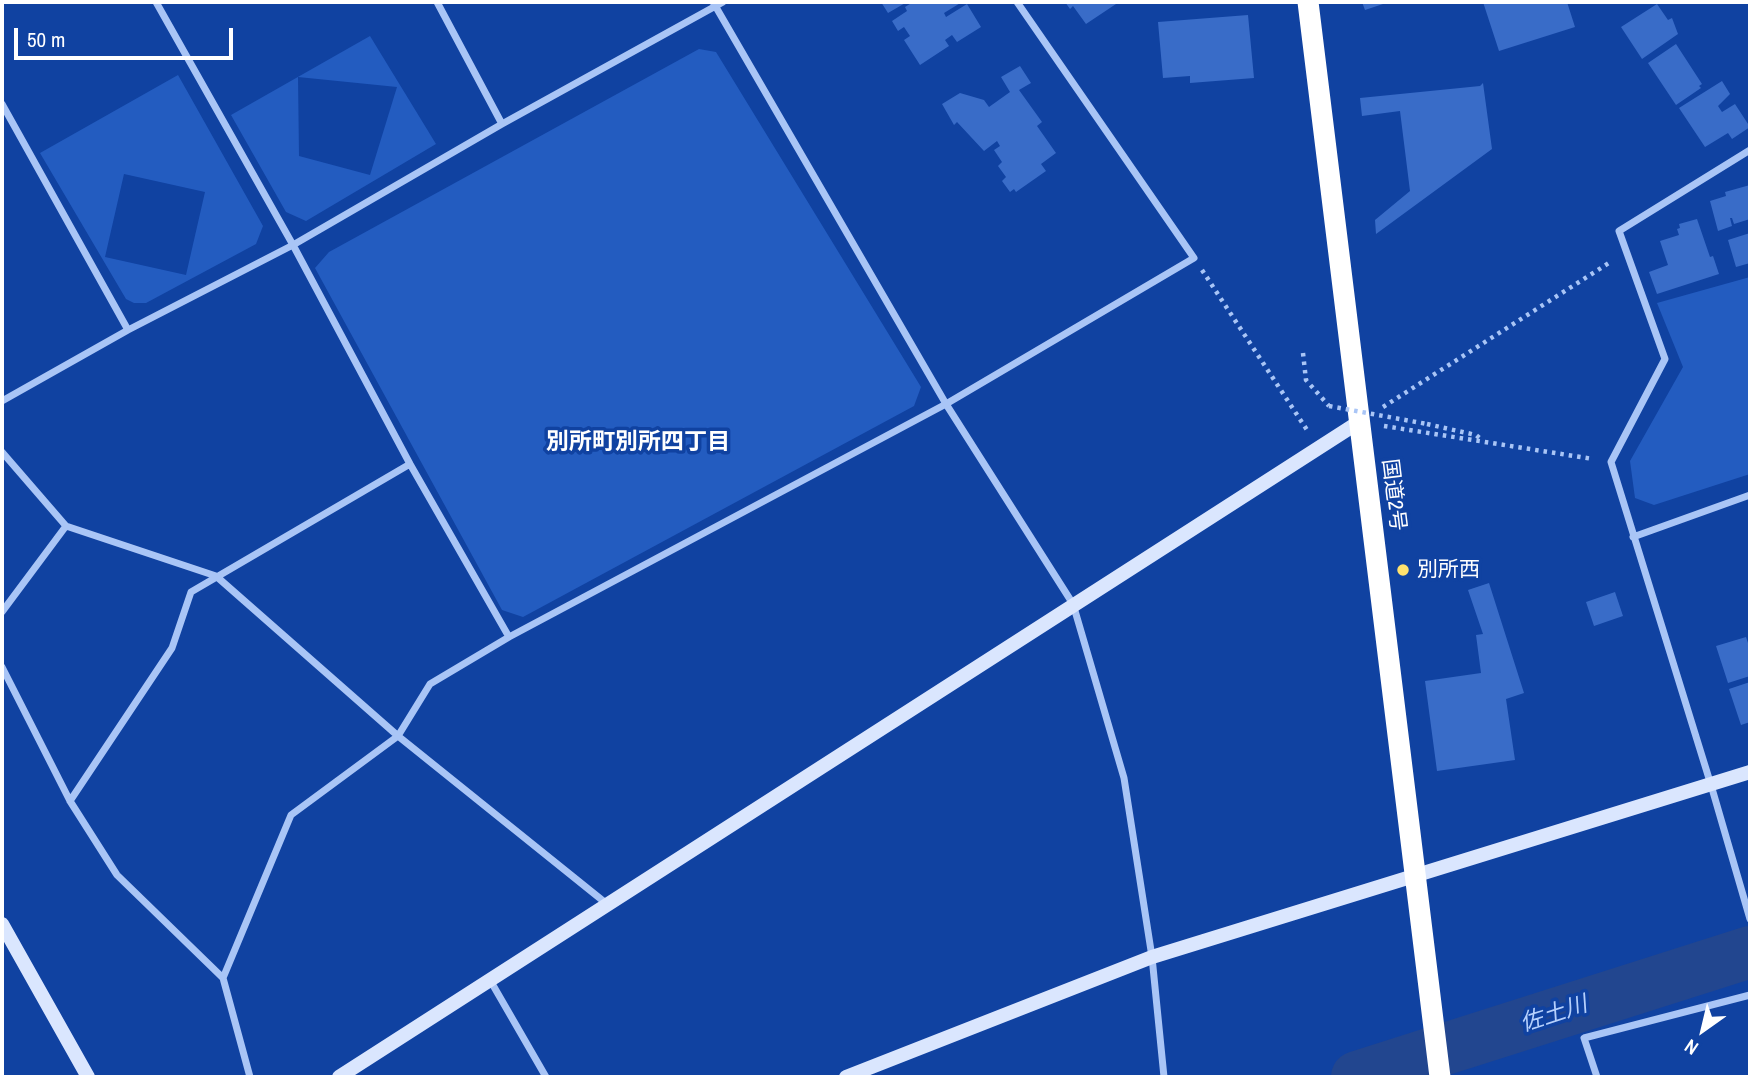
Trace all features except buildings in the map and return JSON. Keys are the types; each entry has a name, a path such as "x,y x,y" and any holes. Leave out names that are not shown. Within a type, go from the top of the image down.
{"highway":[{"name":"国道2号","path":"1308,2 1440,1077"}],"street":[{"path":"156,2 293,245 410,464 509,637"},
{"path":"438,2 502,124"},
{"path":"223,978 291,815 398,736 430,684 509,637 946,404 1194,258 1017,2"},
{"path":"2,401 128,330 293,245 717,3 946,404 1073,604 1124,778 1152,957 1164,1077"},
{"path":"2,104 128,330"},
{"path":"1750,150 1619,231 1665,359 1611,462 1750,919"},
{"path":"339,1077 1359,422"},
{"path":"2,452 66,526 216,576 398,736 607,904"},
{"path":"70,801 172,648 191,592 410,464"},
{"path":"1633,537 1750,495"},
{"path":"2,612 66,526"},
{"path":"2,667 70,801 117,874 223,978 250,1077"},
{"path":"846,1077 1152,957 1750,772"},
{"path":"2,924 88,1077"},
{"path":"489,980 547,1077"},
{"path":"1597,1077 1584,1038 1750,995"}],"path":[{"path":"1359,422 1627,252"},
{"path":"1194,258 1318,447"},
{"path":"1303,353 1306,380 1329,406 1476,435 1483,442"},
{"path":"1359,422 1611,462"}],"shaded area":[{"path":"370,36 436,144 306,221 286,212 231,115","holes":["298,77 397,87 370,175 299,156"]},
{"path":"699,49 716,52 921,387 914,406 523,617 502,610 315,268 329,252"},
{"path":"178,75 263,226 256,244 146,303 134,303 126,299 40,153","holes":["124,174 205,192 186,275 105,257"]},
{"path":"1750,277 1750,474 1654,505 1635,498 1630,461 1683,367 1657,303"}],"waterway":[{"name":"佐土川","path":"1357,1077 1750,952"}],"place":[{"name":"別所西","path":"1403,570"}],"district":[{"name":"別所町別所四丁目","path":"638,443"}]}
